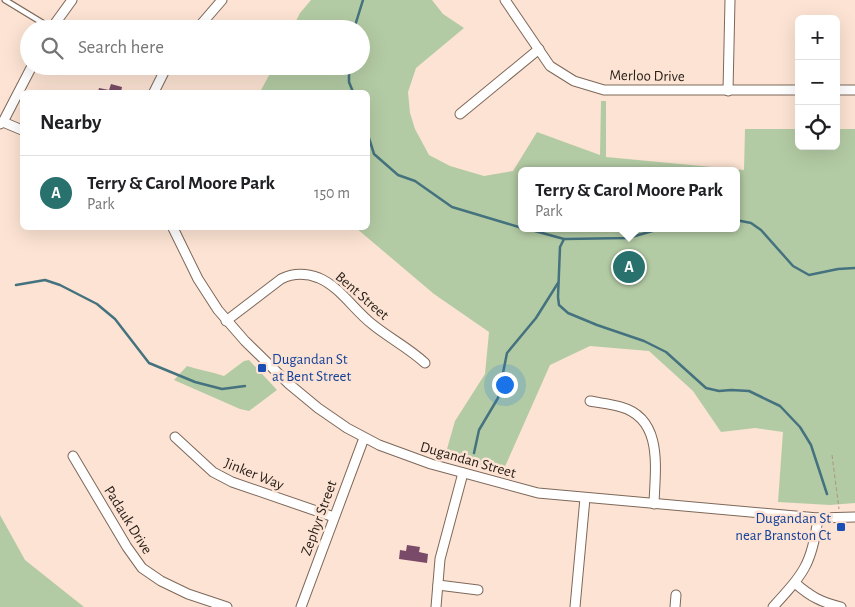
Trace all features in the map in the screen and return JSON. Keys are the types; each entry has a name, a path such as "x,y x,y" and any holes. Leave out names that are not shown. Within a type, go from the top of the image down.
{"street":[{"path":"58,20 72,0"},
{"path":"205,20 222,0"},
{"name":"Merloo Drive","path":"505,0 550,66 574,81 604,90 795,90"},
{"path":"728,91 730,0"},
{"path":"460,114 539,50"},
{"path":"20,129 2,123 27,75"},
{"path":"155,90 162,75"},
{"path":"840,90 855,90"},
{"name":"Dugandan Street","path":"174,230 198,279 226,321 302,396 331,418 364,438 404,455 538,493 818,518 855,517"},
{"name":"Bent Street","path":"226,321 281,278 289,275 308,275 329,284 371,324 413,351 425,363"},
{"path":"590,402 622,407 637,416 650,431 655,448 654,504"},
{"name":"Jinker Way","path":"175,437 213,472 232,482 334,517"},
{"name":"Zephyr Street","path":"301,607 364,438"},
{"name":"Padauk Drive","path":"73,456 126,546 142,568 161,581 188,594 227,607"},
{"path":"436,607 440,559 463,473"},
{"path":"575,607 585,498"},
{"path":"773,607 795,584 812,554 818,518"},
{"path":"795,584 821,602 841,607"},
{"path":"438,585 478,590"},
{"path":"675,607 676,595"}],"lane":[{"path":"5,0 37,20"}],"path":[{"path":"832,455 839,509"}],"green space":[{"path":"311,0 432,0 443,14 464,28 416,68 408,92 410,113 415,129 429,155 450,166 484,176 513,171 537,132 600,155 601,101 606,101 606,157 712,167 518,167 518,232 740,232 740,170 744,170 745,129 795,129 795,150 840,150 840,129 855,129 855,503 830,505 778,502 783,432 755,428 721,432 693,391 649,351 590,346 550,365 503,471 445,456 455,421 485,374 489,332 434,294 358,230 370,230 370,90 261,90 269,75 370,75 370,20 296,20"},
{"path":"249,360 277,390 249,411 240,409 174,380 187,366 224,376 244,361"},
{"path":"0,515 25,560 84,607 0,607"}],"building":[{"path":"111,84 122,87 121,90 109,90"},
{"path":"407,545 420,547 419,552 428,554 427,563 399,559 400,550 406,551"}],"waterway":[{"path":"357,20 363,0"},
{"path":"349,75 352,90"},
{"path":"370,141 374,154 398,175 415,181 452,207 518,227"},
{"path":"740,221 751,223 761,230 793,266 809,275 838,269 855,268"},
{"path":"539,232 564,239 628,238 649,232"},
{"path":"564,239 560,247 559,305 568,313 644,341 666,352 706,388 719,391 749,391 780,406 800,427 811,445 827,494"},
{"path":"16,285 45,280 60,285 97,304 115,319 149,363 195,382 222,389 245,386"},
{"path":"474,453 479,430 498,398 507,353 536,318 558,283"}],"place":[{"name":"Terry & Carol Moore Park","path":"629,267"},
{"name":"Dugandan St at Bent Street","path":"262,368"},
{"name":"Dugandan St near Branston Ct","path":"841,527"}]}
